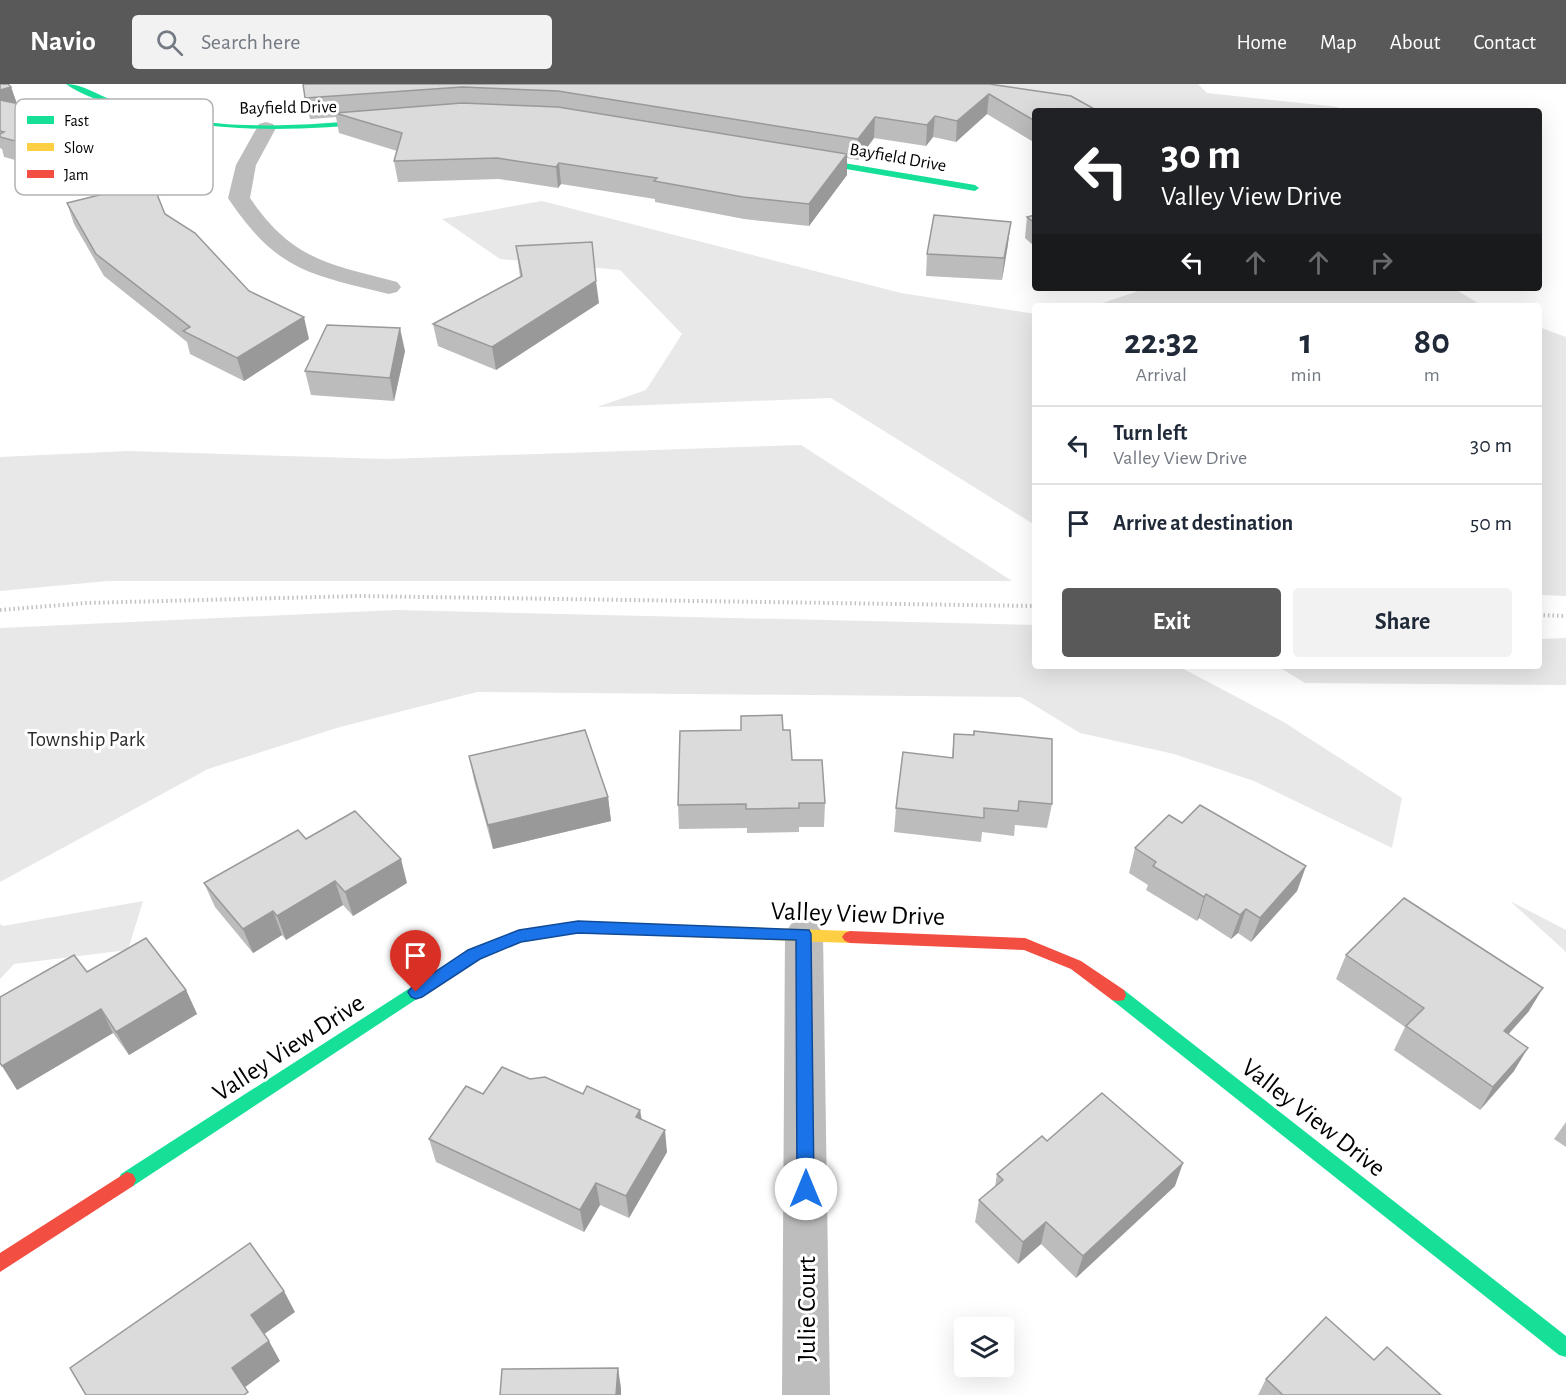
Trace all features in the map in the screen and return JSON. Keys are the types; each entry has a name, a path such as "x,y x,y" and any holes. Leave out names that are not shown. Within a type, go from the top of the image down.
{"street":[{"name":"Bayfield Drive","path":"70,84 99,99"},
{"name":"Bayfield Drive","path":"213,123 266,128 313,127 393,119"},
{"path":"266,128 246,165 239,198 256,224 284,249 308,264 389,287"},
{"name":"Bayfield Drive","path":"788,157 975,188"},
{"name":"Valley View Drive","path":"0,1263 474,954 519,936 578,927 1025,944 1076,965 1134,1007 1566,1348"},
{"name":"Julie Court","path":"804,934 806,1395"}],"path":[{"path":"0,610 86,603 358,596 1032,606"},
{"path":"1542,615 1566,616"}],"green space":[{"path":"934,84 1198,84 1207,93 1339,107 1337,108 1070,108"},
{"path":"542,201 901,293 1032,314 1032,523 831,398 597,407 646,390 682,334 620,270 500,259 442,219"},
{"path":"1138,291 1458,291 1478,303 1103,303"},
{"path":"1542,328 1566,337 1566,596 1542,595"},
{"path":"801,445 1012,581 108,581 0,591 0,457 128,451 386,459"},
{"name":"Township Park","path":"396,610 1032,625 1032,669 1184,669 1282,721 1402,798 1392,848 1254,781 1174,754 1080,733 1021,697 477,692 340,727 208,769 0,882 0,628"},
{"path":"1566,638 1566,685 1305,683 1282,669 1542,669 1542,639"},
{"path":"143,901 128,950 14,964 0,979 0,924 3,926"},
{"path":"1510,901 1566,930 1566,952"}],"building":[{"path":"0,84 8,84 11,87 0,90"},
{"path":"303,84 989,84 1071,96 1093,108 1032,108 1032,119 989,94 957,121 935,116 927,125 875,117 858,139 558,91 462,87 305,98"},
{"path":"0,100 15,103 15,141 0,137 0,134 4,132 0,131"},
{"path":"462,103 558,107 847,154 809,204 743,197 654,181 657,178 559,163 556,167 497,158 394,161 402,133 335,113"},
{"path":"99,195 157,195 165,214 195,233 249,291 304,317 237,358 183,331 190,327 96,254 67,203"},
{"path":"934,215 1011,222 1004,258 927,254"},
{"path":"592,242 596,281 492,347 433,324 522,276 516,246"},
{"path":"327,325 400,328 390,378 305,371"},
{"path":"782,715 783,730 790,730 792,760 822,760 825,803 799,803 799,808 746,809 746,804 678,805 680,731 741,730 741,716"},
{"path":"585,730 608,797 488,825 469,756"},
{"path":"974,731 1052,739 1052,804 1019,801 1018,811 984,808 984,818 896,808 903,752 953,758 954,734 974,735"},
{"path":"1200,805 1306,866 1260,918 1246,909 1240,915 1206,894 1204,897 1153,866 1156,862 1135,848 1169,815 1182,823"},
{"path":"355,811 401,859 345,892 335,881 277,916 273,911 243,929 204,883 298,830 306,839"},
{"path":"1404,898 1543,988 1504,1031 1528,1048 1493,1087 1406,1026 1424,1008 1346,955"},
{"path":"146,938 186,990 116,1032 101,1009 2,1066 0,1063 0,997 74,955 87,972"},
{"path":"502,1067 530,1079 545,1077 583,1094 587,1086 640,1110 636,1117 665,1130 626,1196 596,1183 580,1210 429,1139 466,1086 483,1094"},
{"path":"1102,1093 1183,1163 1083,1256 1046,1222 1023,1242 979,1200 1003,1180 997,1174 1042,1136 1047,1141"},
{"path":"250,1243 284,1291 251,1315 269,1341 232,1368 248,1392 244,1395 86,1395 70,1368"},
{"path":"1326,1317 1374,1360 1387,1347 1441,1395 1283,1395 1266,1379"},
{"path":"618,1368 616,1395 500,1395 502,1369"}],"traffic: fast":[{"path":"70,84 104,99"},
{"path":"213,124 301,127 382,121"},
{"path":"802,159 975,188"},
{"path":"127,1180 474,954 507,941"},
{"path":"1118,995 1566,1348"}],"traffic: slow":[{"path":"507,941 519,936 578,927 850,937"}],"traffic: jam":[{"path":"850,937 1025,944 1076,965 1118,995"},
{"path":"0,1263 127,1180"}],"route":[{"path":"416,992 474,954 519,936 578,927 804,934 806,1189"}]}
